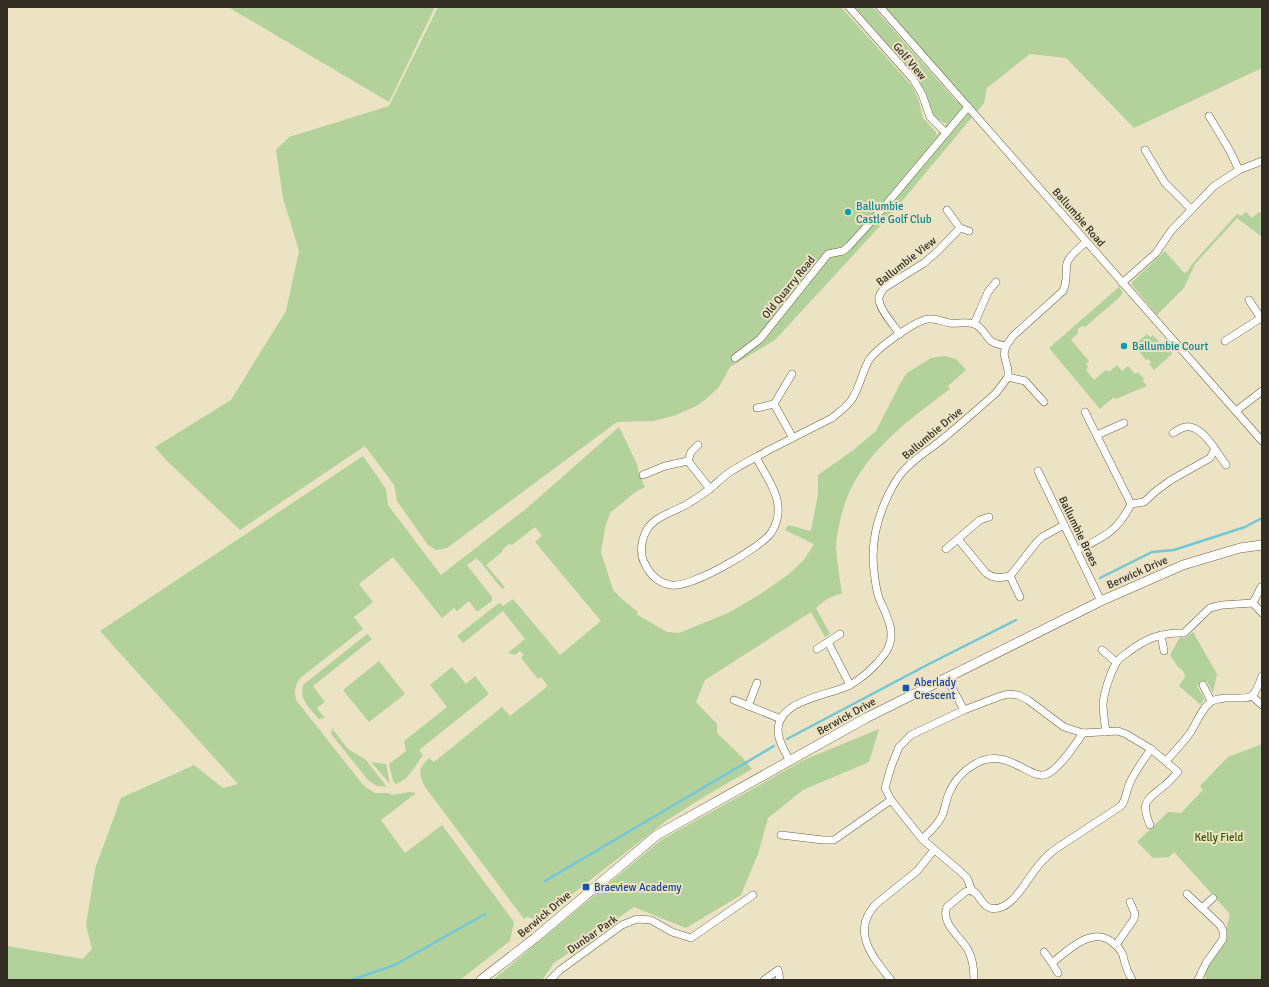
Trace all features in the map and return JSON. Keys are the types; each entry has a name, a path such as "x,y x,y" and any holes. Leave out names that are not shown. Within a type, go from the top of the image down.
{"street":[{"name":"Golf View","path":"849,7 913,79 922,94 930,117 946,133"},
{"name":"Ballumbie Road","path":"880,7 1262,441"},
{"name":"Old Quarry Road","path":"734,358 760,339 828,254 843,251 849,246 968,107"},
{"path":"1209,116 1239,170"},
{"path":"1145,150 1165,183 1191,209"},
{"path":"1122,283 1156,253 1171,230 1214,186 1239,170 1262,161"},
{"path":"947,210 960,228 969,230"},
{"name":"Ballumbie View","path":"900,334 883,310 879,300 880,294 884,288 938,251 960,228"},
{"path":"1044,402 1026,381 1008,377 1004,354 1006,346 1013,336 1063,291 1066,283 1067,263 1073,254 1086,242"},
{"path":"974,324 988,292 996,282"},
{"path":"1225,341 1261,319 1249,300"},
{"path":"756,457 777,498 778,508 776,521 771,532 761,543 733,561 703,577 683,584 670,585 656,579 648,571 643,561 641,551 643,538 649,527 659,519 688,504 710,489 730,472 756,457 832,418 852,399 870,358 880,348 900,334 920,321 938,319 951,323 962,322 974,324 981,328 990,340 996,344 1006,346"},
{"path":"758,408 774,404 792,374"},
{"name":"Ballumbie Drive","path":"781,719 795,704 850,685 871,668 886,651 891,640 892,628 879,596 874,571 873,550 878,522 886,499 897,479 912,462 944,438 990,398 1002,386 1008,377"},
{"path":"1236,411 1262,391"},
{"path":"774,404 793,438"},
{"path":"1085,412 1131,504"},
{"path":"1097,435 1124,423"},
{"path":"1173,433 1185,427 1195,430 1208,438 1226,465"},
{"path":"688,461 691,452 698,445"},
{"path":"1131,504 1144,502 1171,480 1210,458 1215,449"},
{"path":"688,461 710,489"},
{"path":"643,475 665,466 688,461"},
{"name":"Ballumbie Braes","path":"1038,471 1101,601"},
{"path":"1077,550 1113,530 1124,518 1131,504"},
{"path":"946,549 980,520 989,517"},
{"path":"958,539 986,573 992,577 1000,578 1010,576 1042,537 1064,525"},
{"name":"Berwick Drive","path":"480,980 535,938 657,835 866,718 1101,601 1183,565 1240,548 1262,545"},
{"path":"1010,576 1020,597"},
{"path":"1253,603 1261,587"},
{"path":"1253,603 1262,613"},
{"path":"1106,732 1103,706 1105,692 1116,662 1147,639 1161,635 1184,633 1210,608 1222,605 1253,603"},
{"path":"817,649 840,634"},
{"path":"1161,635 1164,651"},
{"path":"828,642 850,685"},
{"path":"1102,650 1116,662"},
{"path":"1166,761 1189,734 1206,706 1211,701 1218,699 1253,697 1262,676"},
{"path":"946,677 964,710"},
{"path":"748,706 757,683"},
{"path":"1203,685 1211,701"},
{"path":"1150,825 1146,816 1146,806 1150,797 1165,786 1178,772 1151,749 1126,734 1118,731 1083,733 1064,727 1028,700 1018,695 1008,694 964,710 911,734 899,746 885,788 890,800 922,839 967,878 972,891 986,907 996,909 1007,904 1017,894 1045,857 1121,806 1125,801 1128,786 1151,749"},
{"path":"1253,697 1262,705"},
{"path":"734,700 781,719 778,730 780,742 790,761"},
{"path":"922,839 931,831 942,816 954,784 967,769 977,762 991,759 1004,759 1018,764 1032,773 1046,775 1059,765 1083,733"},
{"path":"781,835 834,840 890,800"},
{"path":"891,980 868,949 864,931 867,919 873,907 917,871 934,850"},
{"path":"972,891 965,892 949,904 945,914 947,921 968,951 972,961 974,980"},
{"path":"1187,894 1220,925 1223,931 1223,939 1206,963 1198,980"},
{"name":"Dunbar Park","path":"550,980 560,970 622,925 637,918 651,920 672,932 691,938 753,895"},
{"path":"1202,908 1213,898"},
{"path":"1116,945 1134,919 1135,914 1130,902"},
{"path":"1052,963 1070,949 1088,938 1098,936 1108,939 1116,945 1122,953 1132,980"},
{"path":"1044,952 1058,973"},
{"path":"764,980 778,970 780,980"}],"green space":[{"path":"228,7 435,7 389,102"},
{"path":"438,7 841,7 912,86 919,101 923,118 936,132 936,136 947,123 940,120 939,122 933,115 925,91 918,79 855,7 873,7 957,102 963,97 883,7 1262,7 1262,68 1134,128 1066,58 1030,54 987,88 984,103 892,213 775,340 730,367 719,387 696,406 676,415 654,421 617,422 447,548 436,550 428,545 397,501 394,485 365,446 240,530 165,459 155,447 231,400 286,311 299,251 283,198 276,150 289,137 389,106"},
{"path":"1246,212 1252,218 1259,212 1262,214 1262,237 1237,218 1195,264 1184,288 1157,315 1132,285 1132,282 1165,251 1184,273 1187,272 1192,264 1237,214 1241,216"},
{"path":"1119,287 1122,292 1120,297 1085,327 1082,326 1078,329 1078,333 1071,340 1089,361 1086,364 1088,367 1086,370 1094,380 1106,370 1109,372 1117,365 1122,371 1128,366 1135,374 1138,372 1144,379 1142,380 1147,386 1116,399 1114,397 1100,409 1049,348"},
{"path":"1147,334 1150,337 1153,335 1166,350 1170,346 1172,349 1172,354 1154,370 1149,364 1151,362 1148,359 1146,360 1133,346"},
{"path":"945,356 956,359 966,370 948,386 950,389 898,430 882,446 868,462 856,480 846,500 837,534 836,545 842,594 831,597 816,608 830,634 825,637 811,612 705,680 696,702 717,724 717,733 752,769 666,821 539,920 527,917 524,919 425,787 420,772 422,766 429,758 434,762 502,707 510,716 548,686 541,677 538,679 521,658 524,655 520,651 515,655 508,653 525,639 503,611 463,643 457,636 495,606 500,603 503,606 513,599 560,655 601,621 535,542 542,536 535,527 512,545 509,544 486,565 505,587 502,589 477,558 467,565 492,597 492,601 477,612 469,601 457,611 454,608 442,618 393,557 359,584 373,602 354,617 363,629 300,678 295,689 296,700 364,786 375,793 388,793 392,795 410,792 416,793 381,820 405,853 442,825 514,922 510,941 460,980 7,980 7,946 83,959 92,949 86,925 95,869 121,798 194,765 223,788 238,784 100,631 363,456 386,489 388,505 441,575 527,508 619,427 637,464 639,474 645,487 634,493 610,513 605,528 601,552 613,590 638,612 636,614 667,632 679,633 728,613 759,595 789,574 803,561 814,544 785,530 788,525 811,531 818,494 818,475 852,451 876,431 907,373 931,358"},
{"path":"1193,632 1217,674 1213,693 1207,681 1197,686 1204,698 1201,705 1179,686 1185,677 1184,672 1178,667 1170,655 1180,637 1185,638"},
{"path":"367,634 372,639 313,686 325,702 317,708 325,718 319,719 306,704 302,690 303,685"},
{"path":"379,661 405,694 369,722 343,690"},
{"path":"452,667 466,684 475,676 489,694 419,750 423,755 408,776 396,784 393,781 389,764 406,751 404,741 447,707 430,685"},
{"path":"332,728 348,749 366,760 387,787 377,786 368,780 331,734"},
{"path":"879,729 869,762 803,790 768,818 758,854 741,895 686,928 634,907 554,963 542,980 493,980 661,840 804,760"},
{"name":"Kelly Field","path":"1262,744 1262,980 1205,980 1206,978 1204,977 1209,965 1226,941 1226,929 1230,914 1174,852 1169,857 1153,858 1137,842 1168,812 1181,813 1203,790 1200,786 1228,757"},
{"path":"371,762 386,764 390,784"}],"waterway":[{"path":"1100,578 1152,552 1174,550 1245,527 1262,518"},
{"path":"787,739 1016,620"},
{"path":"545,881 774,746"},
{"path":"351,980 395,965 485,914"}],"place":[{"name":"Ballumbie Castle Golf Club","path":"848,212"},
{"name":"Ballumbie Court","path":"1124,346"},
{"name":"Aberlady Crescent","path":"906,688"},
{"name":"Braeview Academy","path":"586,887"}]}
